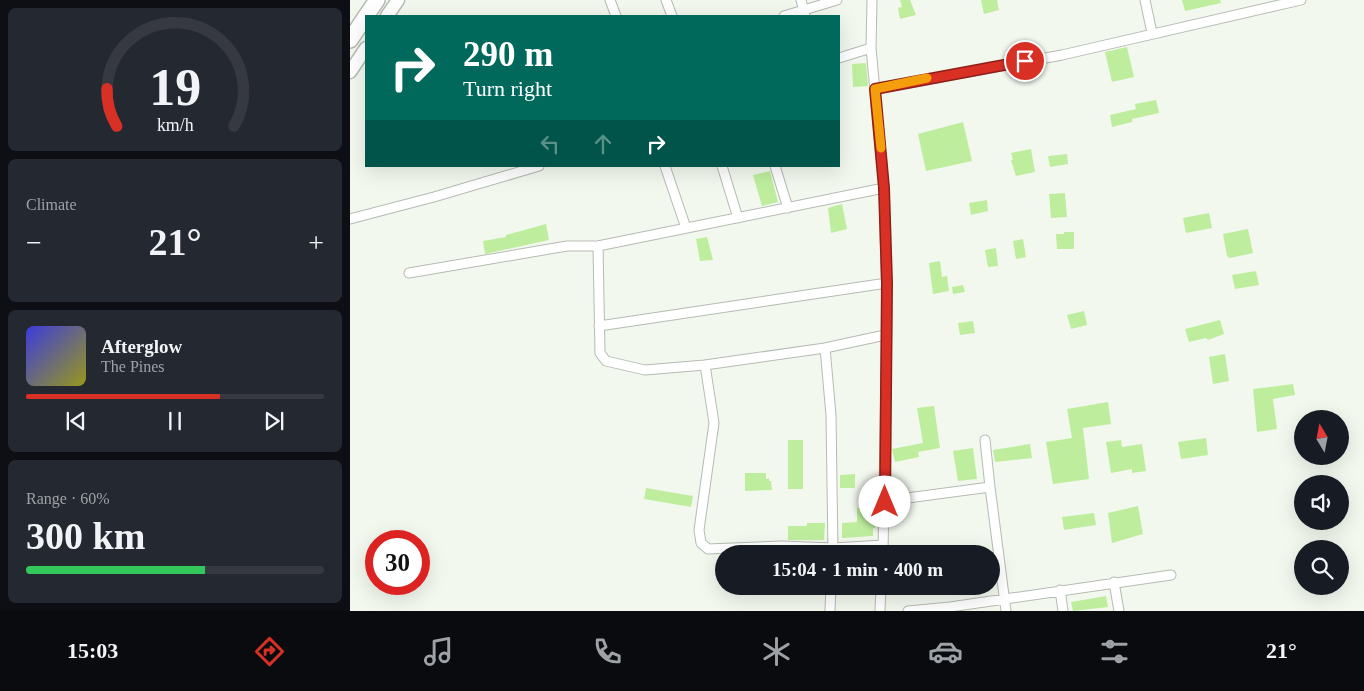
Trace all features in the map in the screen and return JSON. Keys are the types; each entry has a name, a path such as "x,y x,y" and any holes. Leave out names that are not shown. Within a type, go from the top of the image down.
{"highway":[{"path":"367,15 377,0"},
{"path":"350,40 365,18"}],"street":[{"path":"389,15 398,0"},
{"path":"610,0 616,15"},
{"path":"666,0 672,15"},
{"path":"801,0 804,13"},
{"path":"791,15 804,13 837,0"},
{"path":"872,0 871,48 884,188 887,283 883,545"},
{"path":"1145,0 1152,32"},
{"path":"875,89 1062,55 1152,32 1301,0"},
{"path":"840,58 871,48"},
{"path":"350,72 365,50"},
{"path":"350,219 536,167"},
{"path":"665,167 686,228"},
{"path":"722,167 738,218"},
{"path":"776,167 788,208"},
{"path":"409,273 567,246 598,246 884,188"},
{"path":"598,246 600,353 606,361 645,370 704,365 825,348 885,335"},
{"path":"600,326 887,283"},
{"path":"825,348 831,415 833,545"},
{"path":"704,365 714,423 699,530 701,543 708,549 715,549"},
{"path":"985,440 1006,611"},
{"path":"885,502 990,487"},
{"path":"908,611 951,609 1060,590 1171,575"},
{"path":"1114,582 1119,611"},
{"path":"1060,590 1063,611"},
{"path":"830,611 831,595"},
{"path":"880,611 881,595"}],"building":[{"path":"900,0 910,0 916,15 900,19 898,8 902,7"},
{"path":"981,0 997,0 999,10 984,14"},
{"path":"1182,0 1220,0 1221,3 1185,11"},
{"path":"1127,47 1134,77 1112,82 1105,52"},
{"path":"866,63 868,86 853,87 852,64"},
{"path":"1156,100 1159,113 1132,119 1132,122 1112,127 1110,115 1136,109 1135,104"},
{"path":"963,122 972,161 926,171 918,134"},
{"path":"1031,149 1035,172 1016,176 1011,153"},
{"path":"1067,154 1068,164 1050,167 1048,156"},
{"path":"770,171 778,202 762,206 753,175"},
{"path":"1065,193 1067,217 1051,218 1049,194"},
{"path":"987,200 988,211 971,215 969,203"},
{"path":"842,204 847,229 831,233 828,208"},
{"path":"1209,213 1212,228 1186,233 1183,218"},
{"path":"546,224 549,240 485,254 483,241 506,237 506,235"},
{"path":"1248,229 1253,253 1230,258 1227,256 1223,234"},
{"path":"1064,232 1074,232 1074,249 1057,249 1056,234 1064,234"},
{"path":"707,237 713,260 700,261 696,239"},
{"path":"1023,239 1026,257 1016,259 1013,241"},
{"path":"996,248 998,266 988,267 985,250"},
{"path":"940,261 942,277 947,276 949,291 933,294 929,263"},
{"path":"1256,271 1259,285 1235,289 1232,275"},
{"path":"963,285 965,292 953,294 952,287"},
{"path":"1084,311 1087,325 1071,329 1067,315"},
{"path":"1220,320 1224,334 1208,340 1206,338 1189,342 1185,329"},
{"path":"973,321 975,333 960,335 958,323"},
{"path":"1225,354 1229,381 1213,384 1209,357"},
{"path":"1293,384 1295,395 1273,399 1277,429 1257,432 1253,389"},
{"path":"1108,402 1111,424 1083,428 1089,479 1053,484 1046,442 1072,438 1067,409"},
{"path":"934,406 940,448 918,452 919,457 895,462 892,449 923,443 917,408"},
{"path":"1206,438 1208,455 1181,459 1178,442"},
{"path":"788,440 803,440 803,489 788,489"},
{"path":"1121,440 1122,447 1142,444 1146,471 1132,473 1132,469 1111,473 1106,442"},
{"path":"1030,444 1032,458 995,462 993,450"},
{"path":"973,448 977,479 958,481 953,451"},
{"path":"745,473 766,473 766,479 769,478 769,481 771,481 772,490 745,491"},
{"path":"855,474 855,488 840,488 840,475"},
{"path":"646,488 693,496 691,507 644,499"},
{"path":"1138,506 1143,534 1112,543 1108,513"},
{"path":"875,507 873,536 842,538 842,523 857,522 857,508"},
{"path":"1094,513 1096,525 1064,530 1062,517"},
{"path":"807,523 825,523 824,540 788,540 788,526 807,526"},
{"path":"1106,596 1108,607 1073,611 1071,602"}],"slow traffic":[{"path":"881,148 875,89 927,78"}],"route":[{"path":"885,502 885,335 887,283 884,188 875,89 968,70 1025,61"}]}
